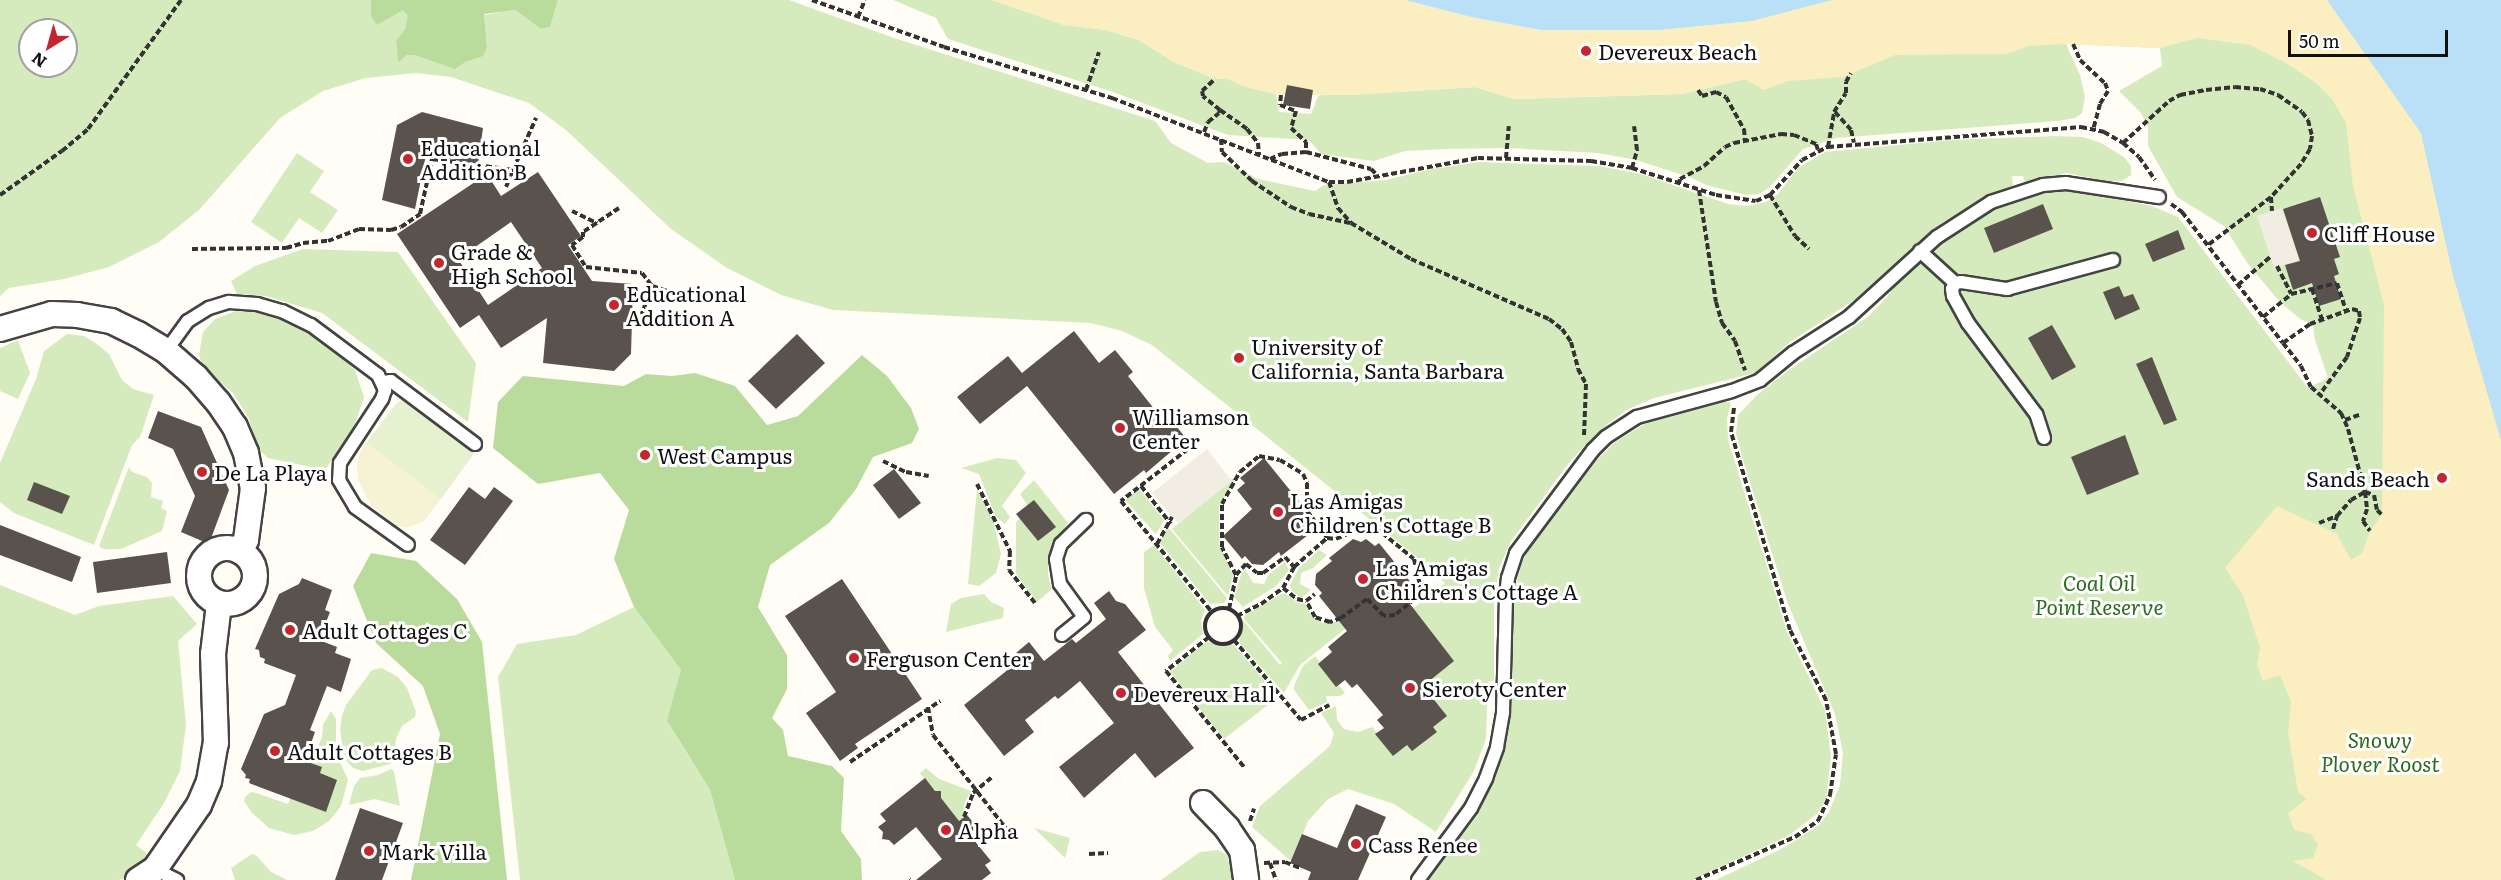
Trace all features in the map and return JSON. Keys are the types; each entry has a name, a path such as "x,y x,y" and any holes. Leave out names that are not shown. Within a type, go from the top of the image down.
{"street":[{"path":"0,329 52,314 77,315 111,321 165,351 196,377 218,402 235,427 246,453 253,488 246,540 240,551"},
{"path":"221,548 240,551 252,564 254,582 245,598 237,603 219,603 204,593 198,575 200,566 205,557 221,548"},
{"path":"146,874 199,805 209,781 216,743 213,654 219,603"},
{"path":"1203,803 1227,828 1242,850 1252,872"}],"lane":[{"path":"1418,880 1471,808 1497,747 1503,712 1506,596 1511,565 1522,543 1593,450 1621,425 1661,408 1750,385 1793,353 1849,317 1920,251 1965,217 1991,202 2043,184 2087,185 2159,197"},
{"path":"1920,251 1955,283 2007,289 2113,260"},
{"path":"1955,283 1953,297 1968,323 2036,414 2044,438"},
{"path":"165,351 188,321 209,308 229,302 257,304 282,311 311,325 378,375 385,390 382,399 340,463 339,480 355,507 408,545"},
{"path":"383,382 391,381 475,444"},
{"path":"1062,635 1084,617 1060,584 1056,559 1062,544 1086,520"},
{"path":"146,874 177,880"}],"path":[{"path":"0,195 62,151 88,129 181,0"},
{"path":"812,0 1086,90 1204,132 1329,182 1457,160 1506,158 1591,161 1632,168 1716,195 1756,201 1770,195 1802,160 1828,147 2050,128 2081,127 2104,132 2123,142 2139,157 2151,173 2159,197 2182,212 2283,343 2305,374 2311,387 2345,420 2365,492 2367,509 2363,521 2370,531"},
{"path":"858,17 865,0"},
{"path":"2073,44 2080,60 2105,84 2108,90 2100,104 2093,130"},
{"path":"1086,90 1099,52"},
{"path":"1828,147 1834,112 1846,93 1846,82 1851,73"},
{"path":"1215,79 1202,91 1203,96 1247,129 1258,142 1259,154"},
{"path":"2123,142 2160,109 2180,95 2235,87 2260,89 2278,95 2302,112 2308,120 2312,136 2310,149 2301,164 2271,197 2208,245"},
{"path":"1698,90 1702,96 1716,92 1726,97 1744,129 1745,141"},
{"path":"1281,95 1280,105 1296,111 1291,128 1306,142 1306,152"},
{"path":"1204,132 1208,122 1220,110"},
{"path":"1834,112 1851,130 1854,143"},
{"path":"506,187 536,118"},
{"path":"1506,158 1509,126"},
{"path":"1632,168 1637,150 1634,126"},
{"path":"1679,183 1680,179 1704,166 1725,147 1745,141 1781,134 1794,135 1816,144 1818,150"},
{"path":"1221,140 1222,152 1252,182 1291,207 1310,214 1351,223"},
{"path":"1269,159 1282,154 1306,152 1371,169 1377,175"},
{"path":"192,249 286,248 303,243 328,241 359,229 391,230 401,227 420,214 432,159 513,170"},
{"path":"1329,182 1338,208 1351,223 1411,259 1456,280 1480,287 1558,326 1571,342 1578,369 1586,384 1584,435 1588,444"},
{"path":"1699,190 1716,302 1722,323 1735,341 1750,385"},
{"path":"1770,195 1795,236 1809,249"},
{"path":"2271,197 2272,211"},
{"path":"619,208 583,232 583,237 572,245 586,267 642,273 652,286 670,291"},
{"path":"572,211 597,223"},
{"path":"2238,285 2270,257"},
{"path":"2277,267 2291,294"},
{"path":"2263,317 2291,294 2337,283 2346,311"},
{"path":"642,314 652,286"},
{"path":"2312,289 2322,319"},
{"path":"2283,343 2304,327 2356,308 2360,318 2347,357 2320,394"},
{"path":"1696,880 1795,837 1818,821 1830,795 1836,754 1826,700 1790,630 1731,432 1735,403 1732,391"},
{"path":"2345,420 2359,414"},
{"path":"1188,449 1121,501 1212,612"},
{"path":"1236,575 1222,547 1222,504 1240,472 1259,456 1280,460 1303,474 1307,483 1307,511 1327,538 1336,539 1356,530 1374,528 1414,559 1422,593 1395,615 1384,616 1367,599 1341,618 1330,622 1315,617 1306,601 1297,599 1283,588"},
{"path":"884,460 906,472 929,476"},
{"path":"977,483 1010,551 1009,570 1035,603"},
{"path":"1141,486 1171,520 1157,544"},
{"path":"2333,529 2337,516 2351,500 2365,492 2374,495 2377,510 2382,515"},
{"path":"2319,523 2337,516"},
{"path":"1237,616 1261,604 1283,588 1294,567 1327,538"},
{"path":"1229,609 1236,575 1246,564 1257,573 1263,573 1285,557 1294,567"},
{"path":"1306,601 1315,594"},
{"path":"1229,609 1237,616 1240,631 1234,640 1218,643 1209,637 1206,621 1212,612 1229,609"},
{"path":"1209,637 1166,671 1244,767"},
{"path":"1234,640 1301,720 1329,705"},
{"path":"850,762 940,701"},
{"path":"928,707 933,735 1012,836"},
{"path":"964,817 966,804 976,790 992,777"},
{"path":"1089,854 1108,853"},
{"path":"1252,872 1270,863 1286,862 1302,869"},
{"path":"1270,863 1276,880"}],"shaded area":[{"path":"2282,208 2299,260 2274,268 2257,216"},
{"path":"366,443 441,499 423,522 406,528 397,526 371,505 358,480 357,465 360,452"},
{"path":"1207,449 1232,481 1178,523 1152,493"}],"green space":[{"path":"0,0 371,0 371,16 389,16 403,9 409,16 405,29 396,41 398,63 407,55 438,62 465,62 487,47 484,15 515,10 541,29 550,27 558,0 789,0 894,38 1155,121 1171,143 1208,163 1224,162 1258,179 1315,191 1324,185 1386,180 1432,169 1480,162 1599,166 1641,174 1728,204 1746,206 1766,202 1778,194 1798,168 1825,152 1951,140 2055,136 2083,137 2101,143 2124,157 2131,166 2131,175 2122,181 2106,181 2066,173 2025,183 2023,176 2012,176 2013,185 1943,222 1854,300 1789,343 1755,373 1654,398 1628,409 1609,423 1568,464 1511,541 1499,568 1494,603 1494,680 1488,682 1486,739 1474,771 1436,832 1394,804 1348,789 1328,799 1308,821 1292,862 1252,827 1260,806 1330,746 1334,733 1321,713 1336,706 1337,720 1344,729 1358,732 1372,727 1393,753 1407,741 1350,625 1300,665 1284,693 1239,642 1242,619 1280,665 1282,663 1244,619 1245,615 1281,594 1286,594 1297,602 1305,604 1311,616 1323,623 1339,622 1367,602 1400,619 1445,583 1412,553 1152,345 1122,331 1091,323 833,310 781,295 727,268 671,229 566,130 529,103 451,77 416,73 366,78 323,91 280,118 199,210 159,242 109,267 64,279 9,288 0,296"},
{"path":"371,0 558,0 550,27 541,29 515,10 484,14 487,47 483,56 465,62 455,69 415,55 407,55 398,63 396,41 405,29 408,16 403,10 377,25 371,16"},
{"name":"Coal Oil Point Reserve","path":"893,0 992,0 1064,25 1106,30 1139,40 1172,61 1215,79 1226,78 1246,87 1276,94 1279,112 1311,114 1318,96 1329,93 1350,95 1475,87 1514,99 1682,94 1745,79 1763,89 1751,21 1658,30 1405,0 2501,0 2501,880 1716,880 1785,847 1819,825 1829,812 1840,785 1843,753 1835,714 1788,604 1743,460 1736,434 1738,415 1757,395 1789,370 1869,316 1888,296 1897,280 1944,239 1977,215 2017,200 2048,192 2072,190 2152,206 2178,217 2308,388 2328,378 2315,340 2313,325 2300,319 2279,301 2248,264 2224,226 2177,197 2148,146 2148,127 2141,113 2119,91 2162,66 2160,48 2066,44 2080,75 2085,97 2082,113 2075,118 1836,138 1803,149 1769,188 1759,194 1746,195 1706,185 1692,178 1636,160 1598,153 1508,148 1444,149 1405,151 1374,161 1321,154 1309,140 1228,135 1113,92 948,39 936,18"},
{"path":"297,153 324,171 310,192 338,210 322,233 299,218 282,243 251,222"},
{"path":"303,249 398,252 476,363 468,422 322,313 266,296 237,294 231,281 255,266"},
{"path":"239,310 263,311 294,323 324,342 355,370 364,397 354,427 325,470 268,458 258,449 249,419 233,393 203,367 199,355 203,332 215,319"},
{"path":"67,334 84,336 97,344 109,354 122,380 133,389 154,395 140,437 132,445 94,545 14,513 0,502 0,463 36,379 44,351"},
{"path":"18,340 30,373 18,399 0,391 0,348"},
{"path":"862,355 887,376 911,408 919,429 912,443 873,457 856,489 829,523 770,565 758,607 787,655 787,689 772,718 783,730 788,756 832,766 844,778 841,831 861,859 862,880 735,880 710,790 667,721 681,670 634,607 614,559 629,510 600,473 538,484 493,448 498,402 523,376 624,386 646,374 672,376 695,373 735,386 767,425 798,416"},
{"path":"405,398 475,452 441,499 366,443 396,404"},
{"path":"1723,401 1731,403 1727,419 1728,439 1787,632 1825,710 1831,757 1826,799 1817,814 1788,836 1692,880 1428,880 1477,816 1504,752 1511,714 1514,592 1522,562 1530,547 1597,460 1614,443 1646,423"},
{"path":"997,458 1016,460 1026,473 1002,506 1010,517 1005,524 996,517 979,474 961,468"},
{"path":"129,467 132,472 147,477 152,483 151,497 163,501 161,508 167,511 162,531 121,549 103,549 99,546"},
{"path":"1233,478 1235,482 1219,506 1219,545 1233,575 1228,596 1172,529"},
{"path":"1034,480 1068,523 1054,543 1048,557 1048,575 1052,589 1037,602 1016,574 1016,522 1030,509 1020,494"},
{"path":"977,489 993,520 1001,554 996,573 979,586 968,584"},
{"path":"1139,489 1164,520 1156,534 1125,500"},
{"path":"1166,528 1170,529 1227,598 1224,603 1210,604 1160,543"},
{"path":"1154,545 1205,610 1201,620 1203,634 1170,661 1168,656 1173,650 1155,627 1144,588 1144,552"},
{"path":"1319,550 1327,555 1313,568 1301,573 1300,584 1311,590 1301,598 1292,591 1290,585 1299,568"},
{"path":"371,553 416,561 457,599 482,642 507,880 411,880 440,734 423,686 376,643 353,586"},
{"path":"1285,562 1289,570 1276,586 1243,607 1234,597 1242,572 1246,570 1253,583 1264,584 1269,574"},
{"path":"0,585 75,615 99,606 173,596 197,624 178,641 186,725 180,771 164,803 136,845 149,855 129,877 119,880 0,880"},
{"path":"984,594 991,602 1004,608 1003,618 946,632 951,604 961,598"},
{"path":"634,607 681,670 669,725 710,790 735,880 520,880 498,677 517,644 576,635"},
{"path":"1207,641 1220,646 1234,645 1263,679 1273,701 1224,739 1170,672"},
{"path":"1315,656 1345,693 1340,696 1326,696 1327,702 1309,710 1294,690 1294,686 1303,666"},
{"path":"382,668 398,677 407,688 416,712 415,717 402,726 396,739 394,758 390,764 363,771 353,768 344,758 340,729 342,716 346,705 372,670"},
{"path":"331,711 336,719 336,753 348,780 341,806 329,821 313,831 294,835 269,828 252,813 244,801 245,797 251,792 288,804 308,771 322,737 323,725"},
{"path":"926,768 939,779 971,791 964,804 963,821 959,823 920,773"},
{"path":"391,769 394,771 400,806 375,799 349,805 354,786 360,778 378,775"},
{"path":"1034,828 1070,838 1065,858"},
{"path":"1218,850 1227,855 1233,880 1161,880 1200,852"},
{"path":"252,854 257,856 271,872 287,880 235,880 231,868"}],"sand":[{"path":"992,0 1405,0 1471,17 1541,30 1658,30 1751,21 1832,0 2327,0 2421,133 2453,275 2501,440 2501,880 2326,880 2293,861 2313,858 2318,845 2311,834 2294,830 2288,813 2307,799 2298,792 2288,732 2291,702 2280,675 2263,681 2257,665 2260,648 2243,595 2225,568 2277,506 2337,534 2351,560 2362,553 2370,531 2382,515 2384,305 2353,186 2346,123 2332,99 2316,83 2286,63 2250,45 2198,38 2160,48 2065,44 2028,46 2008,54 1895,55 1843,77 1788,81 1764,90 1745,79 1682,94 1514,99 1474,87 1350,95 1281,95 1246,87 1226,78 1215,79 1172,61 1139,40 1106,30 1064,25"}],"water":[{"path":"1405,0 1832,0 1751,21 1658,30 1541,30 1471,17"},
{"path":"2327,0 2501,0 2501,440 2453,275 2421,133"}],"building":[{"path":"1287,85 1313,90 1310,109 1283,105"},
{"name":"Educational Addition B","path":"422,112 483,128 478,164 426,155 415,209 382,200 397,125"},
{"name":"Grade & High School","path":"538,172 581,236 568,245 592,281 633,284 631,354 614,371 543,363 547,318 501,348 479,315 460,328 397,234 487,174 501,196","holes":["511,222 542,268 488,305 458,259"]},
{"name":"Cliff House","path":"2320,197 2340,257 2334,259 2339,274 2334,276 2341,299 2319,306 2312,283 2293,290 2285,265 2300,261 2283,209"},
{"path":"2043,204 2053,229 1994,253 1984,228"},
{"path":"2178,230 2185,249 2153,262 2145,244"},
{"path":"2119,286 2124,297 2133,294 2140,309 2115,320 2103,292"},
{"path":"2052,325 2076,367 2052,380 2028,338"},
{"name":"Williamson Center","path":"1074,331 1099,363 1115,350 1133,372 1128,376 1163,420 1168,416 1185,437 1146,473 1144,470 1114,494 1027,386 980,424 957,397 1008,356 1022,373"},
{"path":"797,334 825,363 776,409 748,381"},
{"path":"2152,357 2177,420 2164,425 2136,364"},
{"name":"De La Playa","path":"158,411 201,427 229,490 209,544 181,532 195,496 173,449 148,438"},
{"path":"2125,435 2139,474 2087,495 2071,457"},
{"name":"Las Amigas Children's Cottage B","path":"1264,458 1306,510 1303,512 1308,525 1303,529 1308,535 1281,556 1279,552 1263,565 1252,564 1245,556 1242,559 1223,536 1252,509 1237,490 1245,483 1240,478"},
{"path":"894,469 921,503 899,519 873,485"},
{"path":"34,482 70,496 62,514 27,500"},
{"path":"469,487 485,499 494,487 513,501 465,565 430,540"},
{"path":"1034,500 1056,527 1038,541 1016,514"},
{"path":"0,525 81,557 72,582 0,555"},
{"path":"1353,539 1361,542 1366,539 1375,546 1379,543 1421,595 1410,604 1454,661 1423,686 1447,716 1433,727 1437,732 1412,751 1407,745 1393,756 1375,734 1384,728 1377,720 1383,715 1357,684 1352,688 1345,680 1336,687 1318,664 1332,652 1328,647 1347,631 1319,596 1322,593 1315,585 1316,574 1332,561 1329,558"},
{"path":"167,552 171,583 97,593 93,562"},
{"path":"302,578 332,590 325,610 330,612 319,640 337,647 335,653 351,659 341,692 327,686 310,730 315,732 305,761 322,767 320,773 337,780 326,812 249,783 250,779 245,778 246,775 241,769 264,714 285,705 296,675 264,663 265,659 260,657 259,650 255,649 279,594 299,584"},
{"name":"Ferguson Center","path":"842,579 922,699 855,744 858,748 840,761 806,713 836,692 785,616"},
{"name":"Devereux Hall","path":"1109,591 1116,601 1125,604 1146,630 1118,652 1194,748 1155,778 1135,753 1084,798 1059,767 1114,723 1080,681 1058,699 1055,696 1025,720 1034,732 1004,756 964,705 1015,664 1010,658 1029,642 1044,661 1072,639 1076,643 1106,619 1094,603"},
{"name":"Alpha","path":"925,778 935,791 941,791 941,798 959,821 967,815 977,827 969,834 991,861 985,865 991,873 982,880 916,880 942,859 916,827 894,845 889,840 882,839 883,832 878,827 886,821 880,814"},
{"name":"Cass Renee","path":"1356,804 1386,817 1358,880 1308,880 1311,872 1290,863 1302,834 1337,848"},
{"name":"Mark Villa","path":"360,808 403,823 382,880 335,880"}],"place":[{"name":"Devereux Beach","path":"1586,51"},
{"name":"Educational Addition B","path":"408,159"},
{"name":"Cliff House","path":"2312,233"},
{"name":"Grade & High School","path":"439,263"},
{"name":"Educational Addition A","path":"614,305"},
{"name":"University of California, Santa Barbara","path":"1239,358"},
{"name":"Williamson Center","path":"1120,428"},
{"name":"West Campus","path":"645,455"},
{"name":"De La Playa","path":"202,472"},
{"name":"Sands Beach","path":"2442,478"},
{"name":"Las Amigas Children's Cottage B","path":"1278,512"},
{"name":"Las Amigas Children's Cottage A","path":"1363,579"},
{"name":"Adult Cottages C","path":"290,630"},
{"name":"Ferguson Center","path":"854,658"},
{"name":"Sieroty Center","path":"1410,688"},
{"name":"Devereux Hall","path":"1121,693"},
{"name":"Adult Cottages B","path":"275,751"},
{"name":"Alpha","path":"946,830"},
{"name":"Cass Renee","path":"1356,844"},
{"name":"Mark Villa","path":"369,851"}],"park label":[{"name":"Snowy Plover Roost","path":"2380,751"}]}
